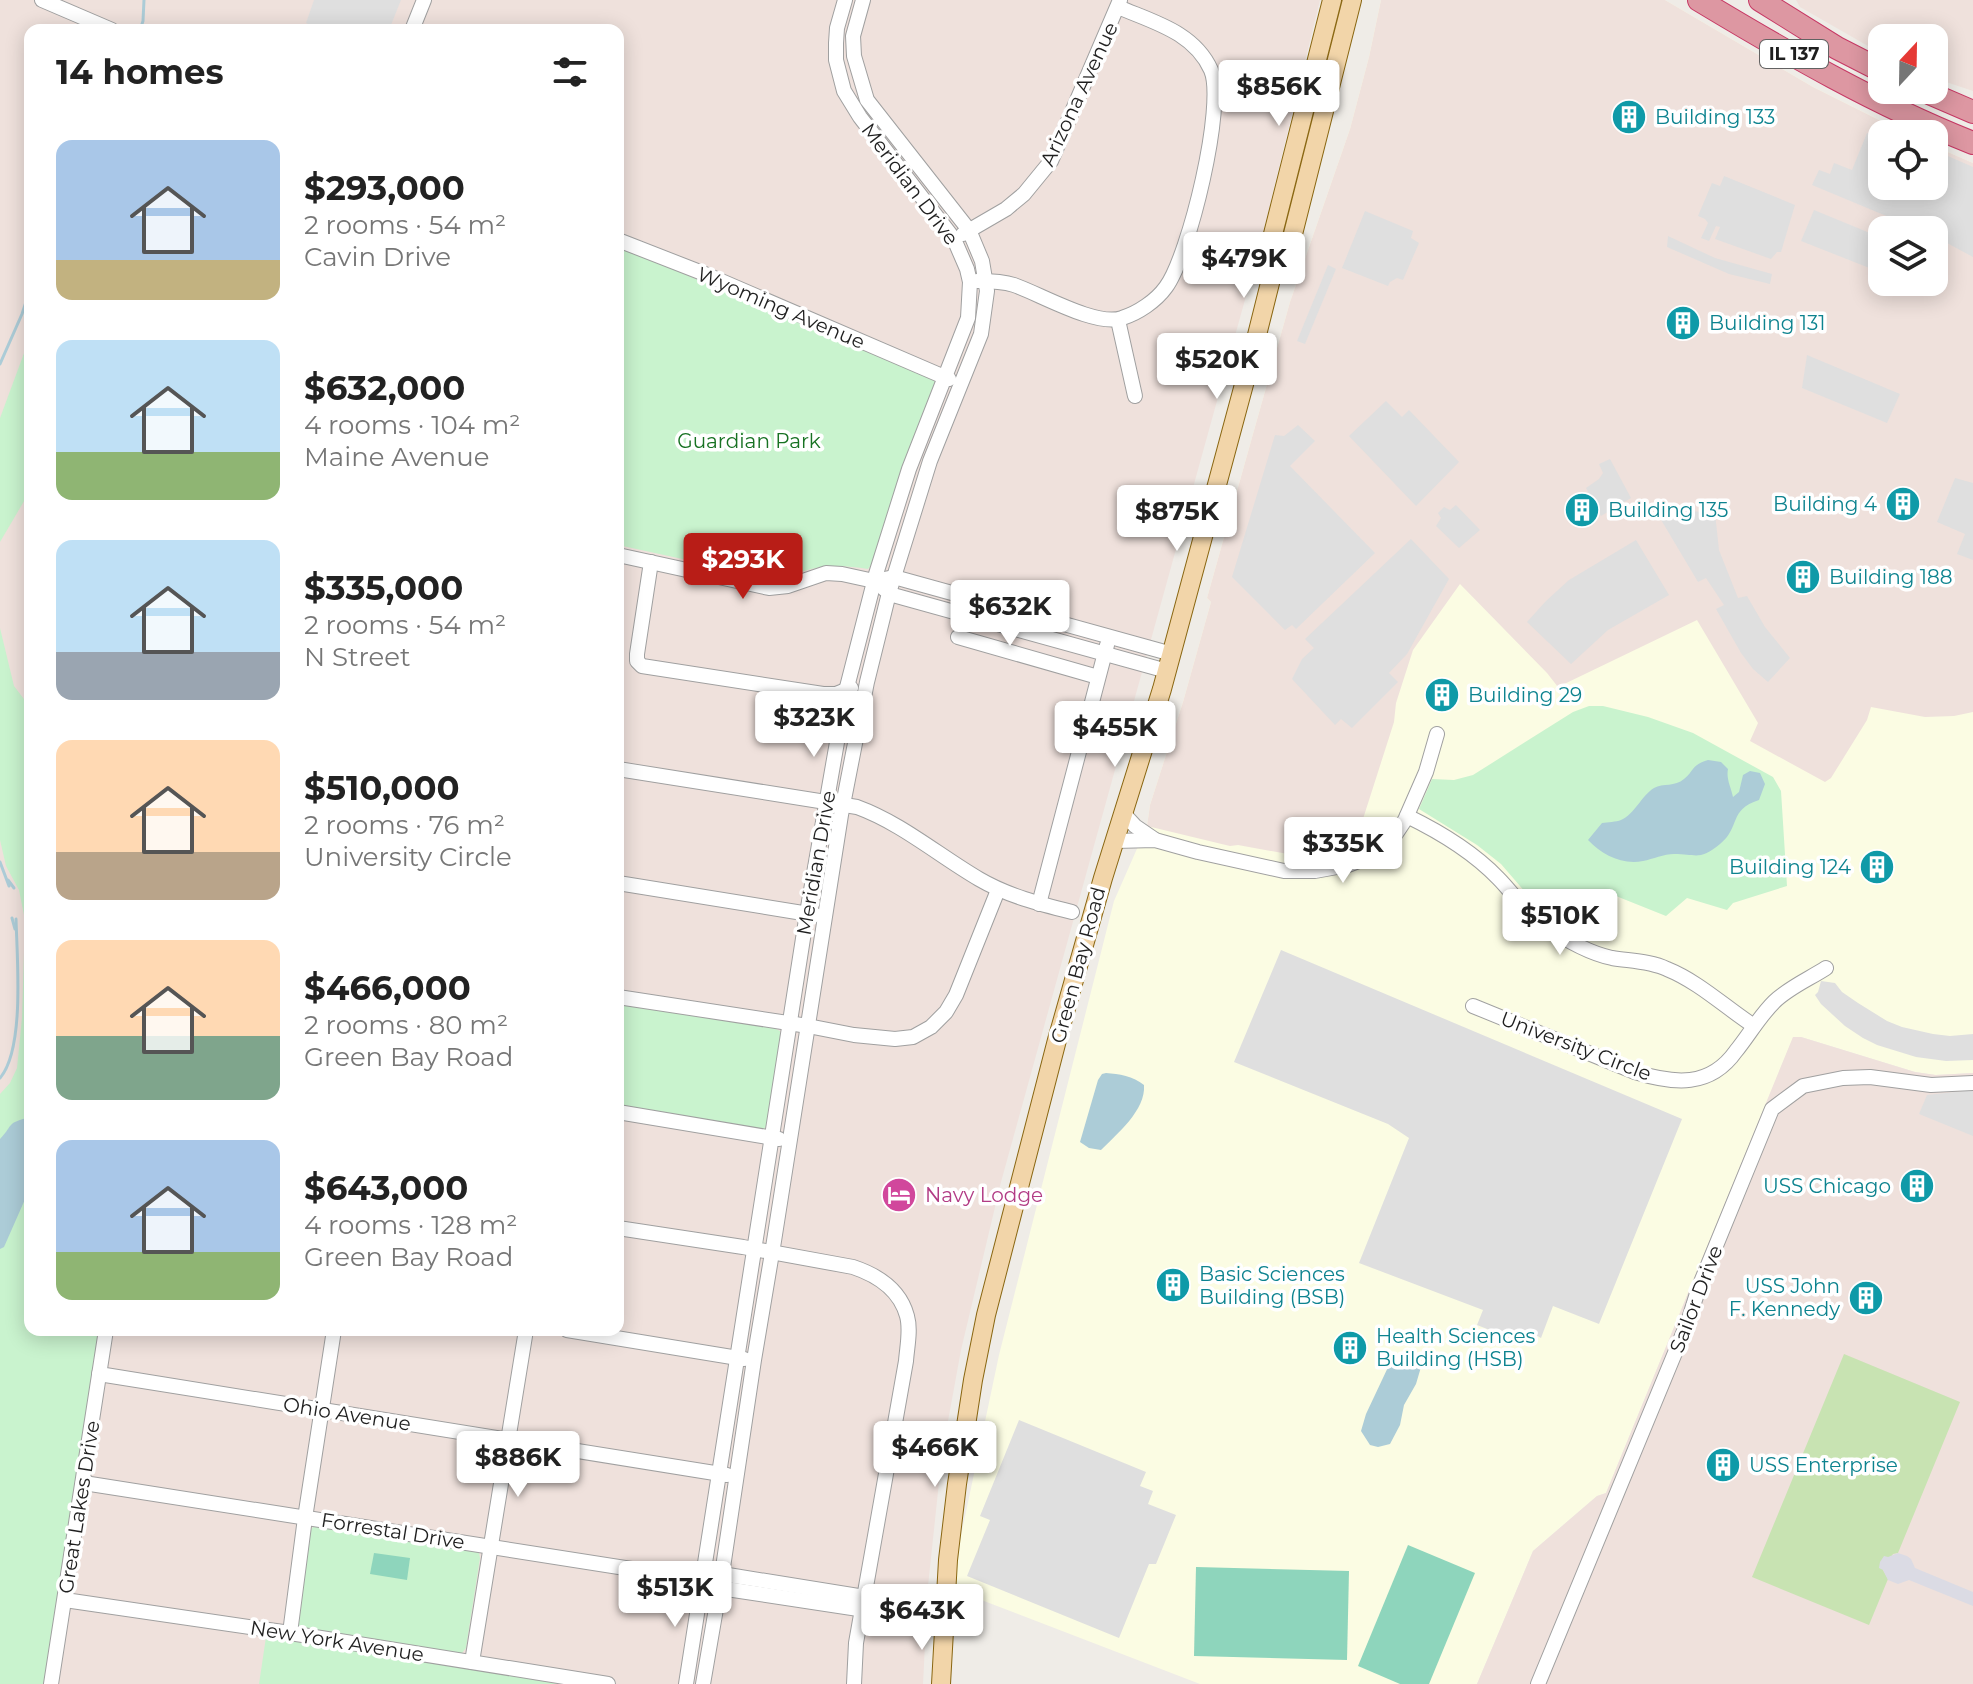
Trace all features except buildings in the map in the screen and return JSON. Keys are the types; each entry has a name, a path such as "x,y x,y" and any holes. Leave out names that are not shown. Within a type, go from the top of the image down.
{"highway":[{"name":"IL 137","path":"1699,0 1747,28 1868,87"},
{"name":"IL 137","path":"1760,0 1868,64"},
{"path":"1948,101 1973,112"},
{"name":"IL 137","path":"1901,104 1973,143"}],"main road":[{"name":"Green Bay Road","path":"941,1684 948,1560 957,1484 986,1315 1057,1040 1103,878 1170,663 1276,259 1273,234 1332,0"},
{"name":"Green Bay Road","path":"1276,259 1292,238 1352,0"}],"street":[{"path":"42,0 98,24"},
{"path":"414,24 424,0"},
{"name":"Meridian Drive","path":"686,1684 789,1024 846,691 874,581 909,469 968,318 970,282 954,239 860,117 844,91 836,51 837,28 845,0"},
{"name":"Meridian Drive","path":"703,1684 843,804 867,682 889,593 930,461 984,323 986,281 982,261 969,230 867,100 854,56 853,36 863,0"},
{"path":"970,282 1010,283 1086,315 1118,320 1137,312 1167,286 1200,197 1216,85 1204,57 1182,35 1119,3"},
{"name":"Arizona Avenue","path":"954,239 1006,209 1024,194 1051,161 1119,3"},
{"name":"Wyoming Avenue","path":"624,242 705,274 961,385"},
{"path":"1118,320 1135,396"},
{"path":"624,556 769,588 788,586 826,573 874,581 894,577 1109,637 1170,663"},
{"path":"651,562 637,654 637,661 642,666 823,694 836,694 867,682"},
{"path":"874,581 889,593 1104,655 1170,663"},
{"path":"958,637 1098,677"},
{"path":"1039,904 1109,637"},
{"path":"1115,841 1155,840 1284,871 1315,871 1348,865 1383,848 1395,835 1426,772 1437,734"},
{"path":"624,770 857,807 877,815 998,890 1072,912"},
{"path":"1123,813 1155,840"},
{"path":"1407,816 1436,831 1475,858 1541,923 1601,955 1670,970 1700,987 1754,1026"},
{"path":"624,884 825,916"},
{"path":"624,998 854,1035 895,1039 913,1037 940,1020 956,995 998,890"},
{"name":"University Circle","path":"1473,1006 1635,1072 1672,1081 1699,1078 1725,1064 1776,1000 1826,968"},
{"name":"Sailor Drive","path":"1538,1684 1676,1353 1699,1287 1772,1109 1803,1086 1843,1078 1870,1077 1931,1085 1973,1083"},
{"path":"624,1113 789,1141"},
{"path":"624,1229 853,1267 889,1285 900,1302 907,1316 906,1361 856,1643 854,1684"},
{"name":"Great Lakes Drive","path":"51,1684 105,1336"},
{"path":"290,1633 333,1336"},
{"path":"472,1662 525,1336"},
{"path":"603,1336 754,1360"},
{"name":"Ohio Avenue","path":"99,1374 736,1477"},
{"name":"Forrestal Drive","path":"84,1483 944,1616"},
{"name":"New York Avenue","path":"65,1600 608,1684"}],"shaded area":[{"path":"0,0 1320,0 1259,249 1001,1182 961,1350 942,1454 928,1586 923,1684 0,1684"},
{"path":"314,0 401,0 391,24 306,23"},
{"path":"1381,0 1665,0 1813,87 1879,120 1868,120 1868,200 1948,200 1948,152 1973,163 1973,1073 1935,1075 1915,1072 1801,1037 1793,1038 1606,1493 1597,1496 1533,1551 1477,1684 1200,1684 950,1588 999,1355 1114,901 1147,826 1150,805 1211,602 1207,598 1290,302 1350,129"},
{"path":"1381,0 1665,0 1813,87 1879,120 1868,120 1868,200 1948,200 1948,152 1973,163 1973,712 1925,717 1871,707 1867,720 1831,778 1825,782 1750,741 1758,723 1697,620 1558,687 1460,584 1413,650 1396,703 1394,722 1354,847 1310,858 1230,846 1147,826 1150,805 1211,602 1207,598 1290,302 1350,129"},
{"path":"1796,0 1973,0 1973,91 1948,83 1948,24 1868,24 1868,46 1800,7"},
{"path":"1867,133 1868,200 1948,200 1948,156 1973,167 1973,257 1948,244 1948,216 1886,216 1812,185 1819,170 1830,174 1834,163 1852,170"},
{"path":"1724,176 1795,205 1781,252 1771,259 1715,239 1720,227 1716,226 1709,241 1701,238 1708,223 1698,216 1712,183 1720,186"},
{"path":"1814,210 1868,232 1868,267 1801,241"},
{"path":"1365,211 1413,231 1411,238 1419,243 1403,280 1397,278 1388,286 1342,268"},
{"path":"1668,236 1715,258 1772,274 1770,284 1729,274 1667,247"},
{"path":"1328,265 1336,269 1305,344 1297,341"},
{"path":"1807,355 1900,394 1887,423 1802,388"},
{"path":"1386,401 1402,417 1409,410 1459,462 1416,506 1349,436"},
{"path":"1298,425 1315,441 1290,466 1375,553 1296,629 1292,625 1285,630 1232,577 1275,435 1284,436"},
{"path":"1610,459 1631,498 1601,516 1586,488 1603,473 1599,464"},
{"path":"1955,478 1973,483 1973,560 1957,554 1965,534 1937,522"},
{"path":"1456,505 1480,530 1459,548 1436,526 1441,518 1438,513 1444,507 1450,510"},
{"path":"1654,508 1715,513 1719,550 1738,598 1747,596 1765,627 1790,658 1768,682 1741,653 1716,609 1724,605 1706,578 1698,582"},
{"path":"1411,539 1449,579 1407,654 1389,673 1398,682 1352,728 1341,719 1335,725 1292,679 1302,659 1314,648 1305,639"},
{"path":"1636,540 1669,595 1608,630 1571,664 1527,622 1569,580"},
{"path":"1281,950 1682,1119 1599,1324 1553,1306 1541,1338 1534,1334 1528,1345 1477,1325 1483,1310 1359,1263 1409,1138 1388,1124 1234,1062"},
{"path":"1821,981 1835,983 1858,1003 1902,1027 1950,1036 1973,1034 1973,1060 1946,1061 1916,1057 1863,1038 1821,1004 1815,995"},
{"path":"1793,1037 1915,1072 1936,1075 1973,1073 1973,1684 1477,1684 1533,1551 1597,1496 1606,1493"},
{"path":"1973,1090 1973,1136 1919,1114 1927,1095"},
{"path":"1019,1420 1146,1472 1140,1486 1153,1491 1148,1504 1176,1515 1156,1564 1149,1564 1119,1638 967,1576 990,1520 980,1516"},
{"path":"1898,1553 1911,1559 1915,1568 1973,1592 1973,1606 1909,1580 1898,1584 1888,1580 1879,1568 1880,1562 1884,1556"}],"green space":[{"name":"Guardian Park","path":"624,249 937,381 874,561 868,569 826,566 774,579 624,546"},
{"path":"24,353 24,501 0,542 0,418"},
{"path":"0,628 14,686 24,699 24,915 19,890 6,866 0,840"},
{"path":"1589,706 1603,706 1648,717 1693,733 1773,777 1781,791 1787,886 1733,903 1727,910 1687,898 1666,916 1611,894 1592,941 1564,927 1533,901 1501,864 1477,845 1419,809 1432,779 1454,780 1473,775 1573,712"},
{"path":"24,953 24,1336 99,1336 44,1684 0,1684 0,1094 17,1068"},
{"path":"624,1004 772,1027 780,1031 764,1129 624,1106"},
{"path":"1844,1354 1960,1402 1898,1553 1893,1554 1883,1570 1888,1579 1869,1625 1752,1577"},
{"path":"313,1527 479,1553 466,1648 462,1653 298,1627"},
{"path":"1408,1545 1475,1573 1429,1684 1400,1684 1358,1666"},
{"path":"374,1553 410,1558 407,1580 370,1574"},
{"path":"1196,1567 1349,1571 1347,1660 1194,1656"},
{"path":"266,1637 564,1684 259,1684"}],"water":[{"path":"1708,760 1721,762 1728,769 1733,797 1739,792 1743,775 1750,771 1760,773 1765,784 1759,800 1743,809 1726,838 1707,853 1670,854 1628,862 1606,854 1588,840 1602,823 1626,817 1654,788 1680,781"},
{"path":"1106,1073 1131,1078 1144,1085 1135,1112 1101,1150 1089,1148 1080,1142 1098,1080"},
{"path":"24,1119 24,1202 4,1247 0,1249 0,1139 13,1123"},
{"path":"1406,1358 1421,1367 1404,1405 1400,1425 1390,1444 1370,1445 1361,1431 1366,1414 1390,1363"}],"waterway":[{"path":"142,24 144,0"},
{"path":"0,364 24,308"},
{"path":"0,862 9,886"},
{"path":"8,880 14,888"},
{"path":"12,918 15,929"},
{"path":"0,1078 8,1064 16,1025 16,919"}],"place":[{"name":"Building 133","path":"1629,117"},
{"name":"Building 131","path":"1683,323"},
{"name":"Building 4","path":"1903,504"},
{"name":"Building 135","path":"1582,510"},
{"name":"Building 188","path":"1803,577"},
{"name":"Building 29","path":"1442,695"},
{"name":"Building 124","path":"1877,867"},
{"name":"USS Chicago","path":"1917,1186"},
{"name":"Navy Lodge","path":"899,1195"},
{"name":"Basic Sciences Building (BSB)","path":"1173,1285"},
{"name":"USS John F. Kennedy","path":"1866,1298"},
{"name":"Health Sciences Building (HSB)","path":"1350,1348"},
{"name":"USS Enterprise","path":"1723,1465"}]}
